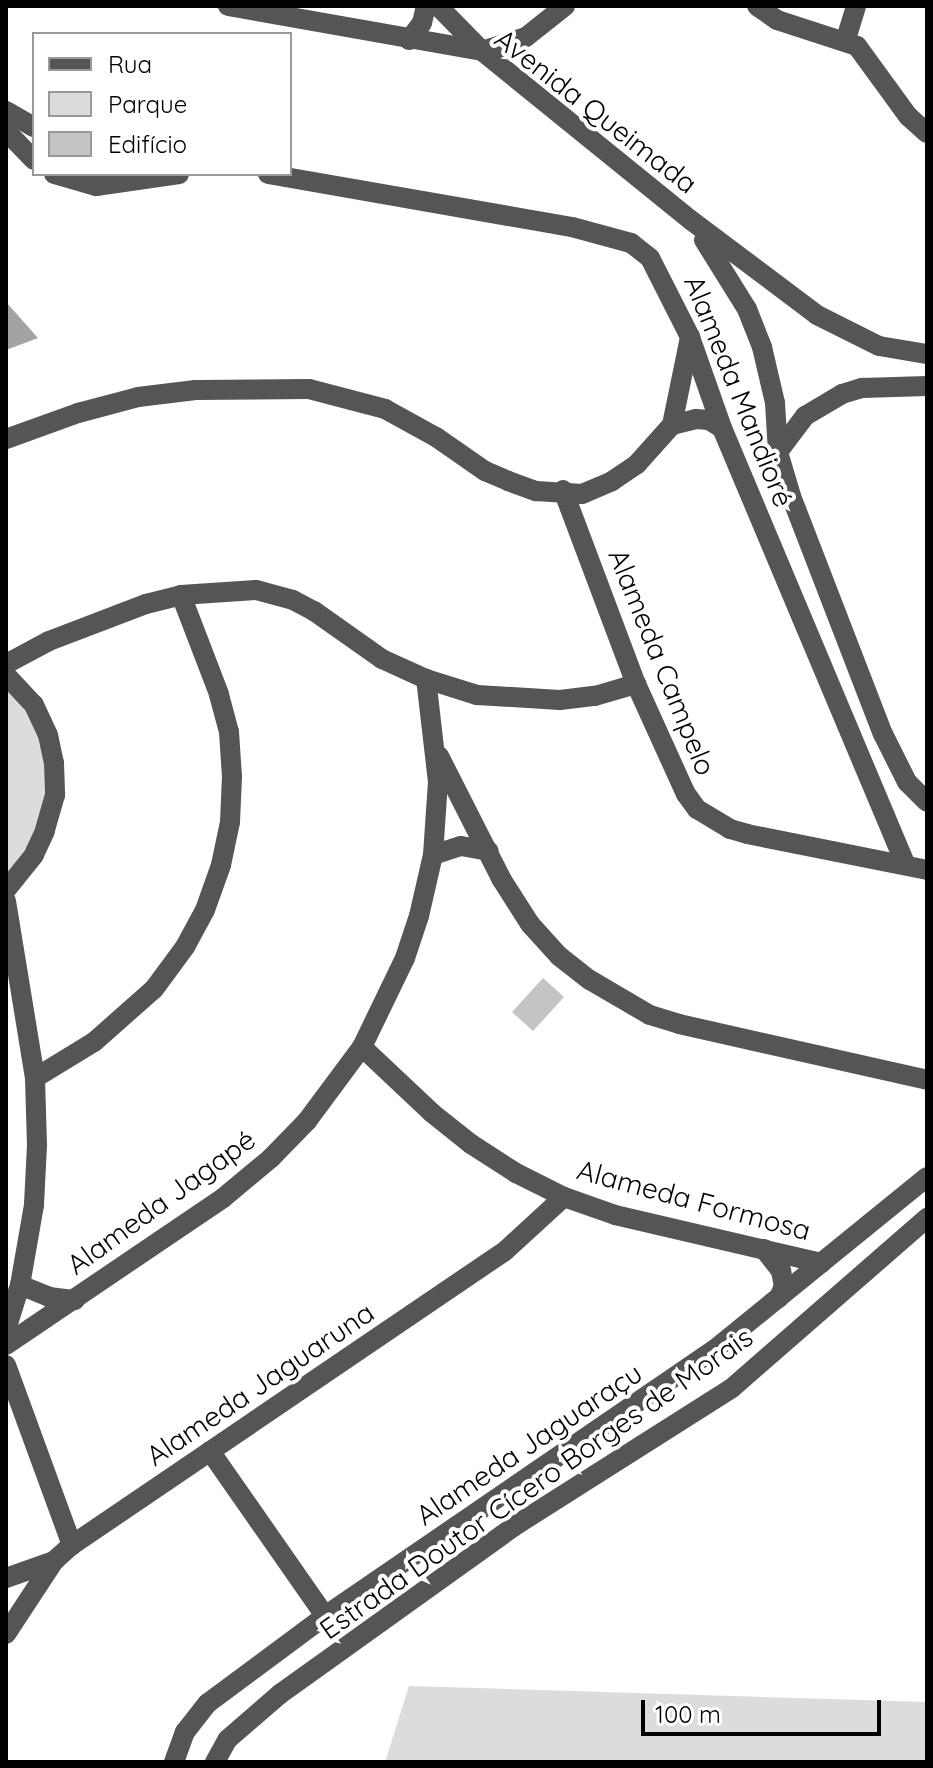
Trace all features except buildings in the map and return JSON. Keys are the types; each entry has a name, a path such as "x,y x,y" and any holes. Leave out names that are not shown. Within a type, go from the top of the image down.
{"street":[{"name":"Avenida Queimada","path":"228,6 317,14 409,40 482,51 519,84 776,287 856,336 879,346 927,354"},
{"path":"409,40 422,23 426,6"},
{"path":"438,6 482,51 526,37"},
{"path":"519,84 516,50 526,37 565,6"},
{"path":"757,6 786,24 846,39 866,54 901,107 927,133"},
{"path":"846,39 856,6"},
{"path":"6,111 32,128"},
{"path":"6,131 29,155"},
{"path":"61,176 96,186 151,176"},
{"name":"Alameda Mandioré","path":"279,176 572,227 631,243 650,258 665,282 690,337 722,428 906,865"},
{"name":"Avenida Queimada","path":"692,221 747,309 767,365 775,403 778,452 791,496 883,734 907,782 927,802"},
{"path":"747,309 776,287"},
{"path":"6,439 78,413 138,397 196,390 309,389 385,409 436,437 485,471 508,481 536,491 563,490 582,494 612,481 637,464 672,425 690,337"},
{"path":"778,452 805,416 842,394 875,387 927,386"},
{"path":"672,425 696,419 709,420 722,428"},
{"name":"Alameda Campelo","path":"563,490 636,684 686,794 697,809 730,829 927,870"},
{"path":"6,664 49,641 146,604 181,595 228,589 276,594 314,611 351,640 426,679 477,695 521,700 595,696 636,684"},
{"path":"35,1078 94,1042 154,989 198,922 221,865 232,792 229,732 219,694 181,595"},
{"path":"6,675 34,705 48,735 54,763 55,795 45,831 34,855 6,890"},
{"name":"Alameda Jagapé","path":"6,1345 223,1198 271,1158 307,1121 362,1047 405,958 433,855 436,750 426,679"},
{"path":"436,750 530,924 559,956 621,1000 679,1024 927,1080"},
{"path":"860,857 878,839 886,823"},
{"path":"433,855 461,846 489,851"},
{"path":"6,901 35,1078 34,1205 20,1285 6,1330"},
{"name":"Alameda Formosa","path":"362,1047 432,1113 471,1144 516,1173 564,1197 615,1215 822,1263"},
{"name":"Alameda Jaguaraçu","path":"174,1762 185,1732 208,1703 325,1616 714,1350 927,1177"},
{"name":"Alameda Jaguaruna","path":"8,1623 54,1561 72,1545 505,1251 564,1197"},
{"name":"Estrada Doutor Cícero Borges de Morais","path":"215,1762 228,1739 280,1694 513,1527 732,1388 927,1218"},
{"path":"764,1249 781,1271 784,1286 779,1298"},
{"path":"20,1285 49,1297 75,1300"},
{"path":"6,1365 72,1545"},
{"path":"210,1451 325,1616"},
{"path":"6,1578 54,1561"}],"green space":[{"path":"6,687 22,700 40,729 48,763 48,795 38,832 6,875"},
{"path":"409,1686 927,1702 927,1762 385,1762"}],"shaded area":[{"path":"6,302 38,338 6,350"}]}
